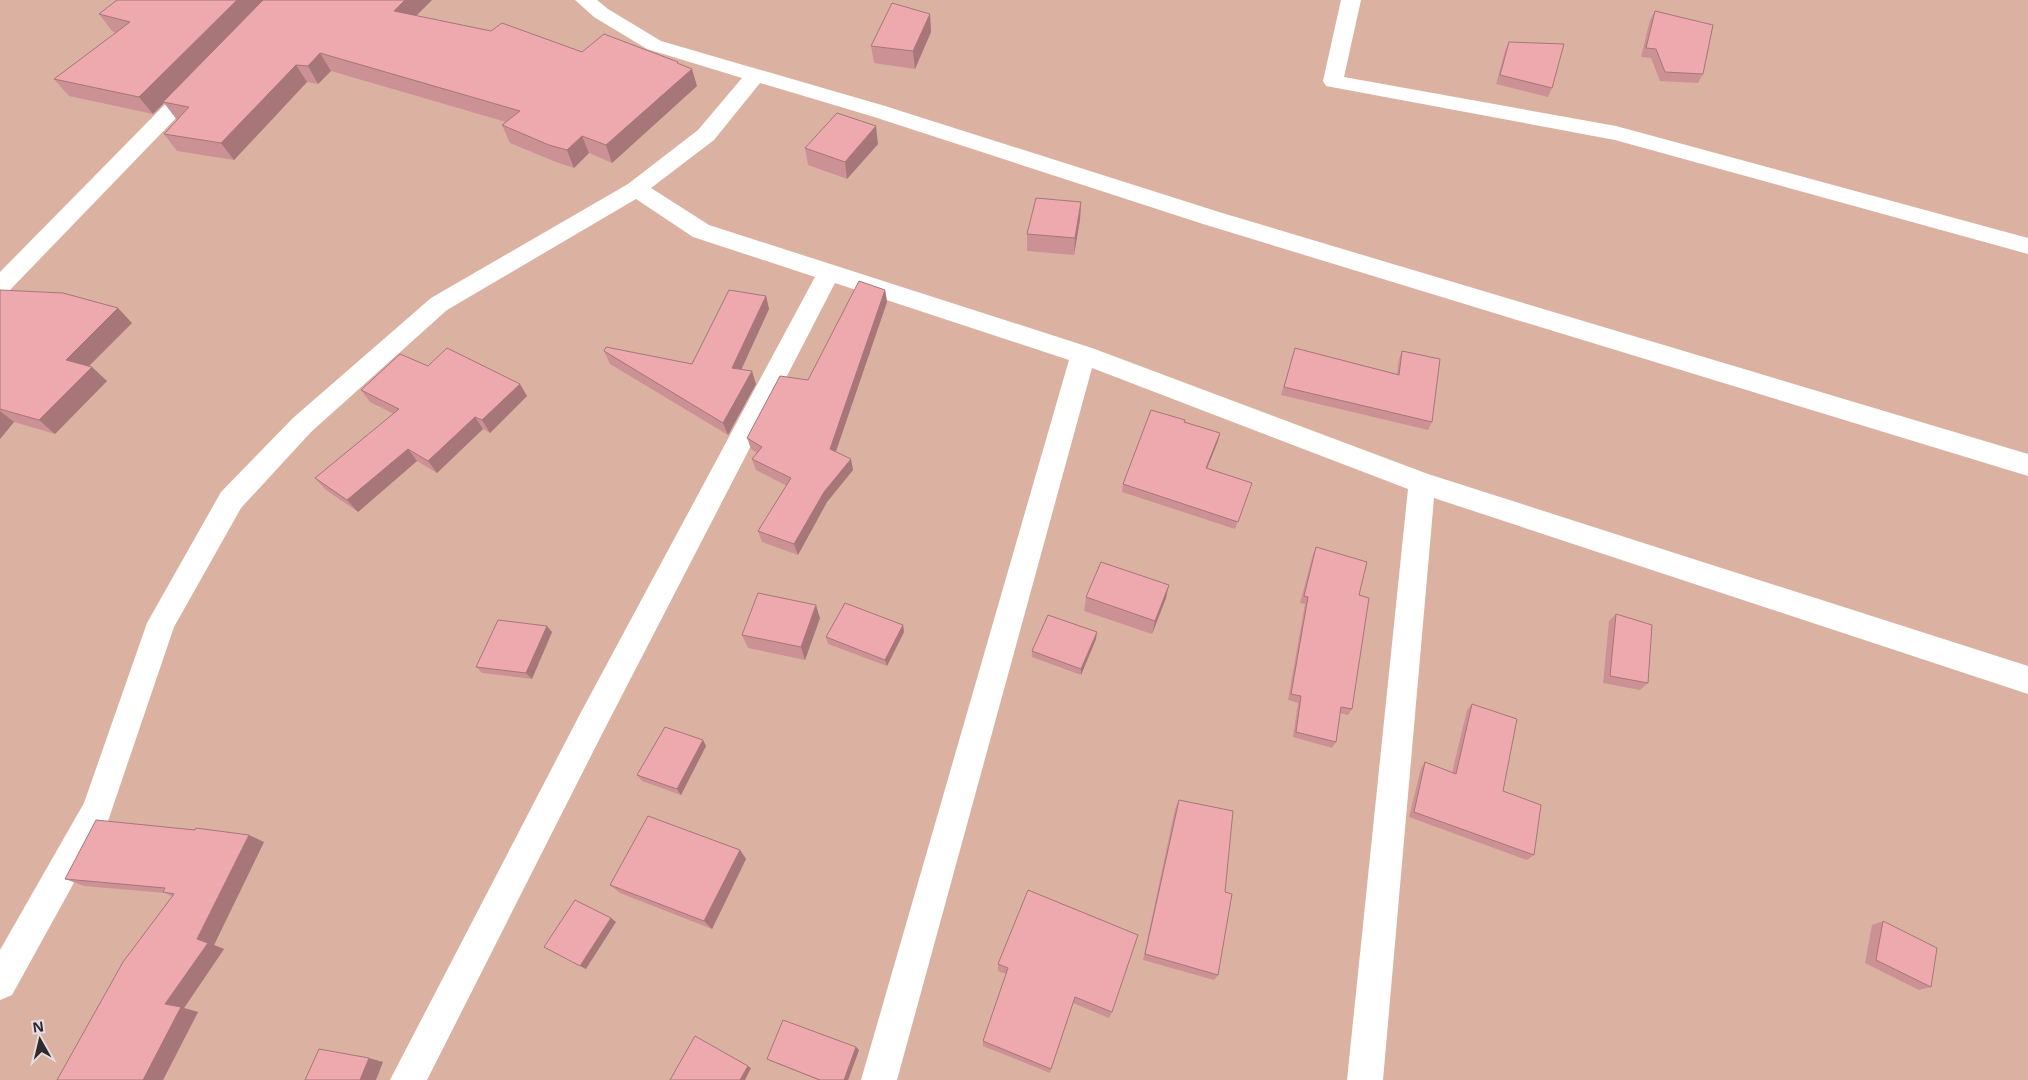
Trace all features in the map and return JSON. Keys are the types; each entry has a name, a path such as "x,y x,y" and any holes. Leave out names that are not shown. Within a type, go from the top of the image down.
{"street":[{"path":"585,0 613,8 654,45 878,111 1211,218 2028,465"},
{"path":"1351,0 1333,80 1616,133 2028,246"},
{"path":"0,286 209,71"},
{"path":"0,983 97,810 161,623 231,500 302,425 439,304 636,189 706,134 755,75"},
{"path":"636,189 701,231 1083,355 1422,483 2028,680"},
{"path":"408,1080 590,726 829,272"},
{"path":"879,1080 1083,355"},
{"path":"1364,1080 1422,483"}],"shaded area":[{"path":"0,0 2028,0 2028,1080 0,1080"}],"building":[{"path":"117,0 237,0 139,97 54,79 130,22 99,14"},
{"path":"263,0 405,0 394,11 491,31 502,23 582,52 604,34 692,69 606,145 582,136 567,150 549,145 502,125 520,111 320,53 308,66 296,65 221,143 164,134 189,107 163,102"},
{"path":"892,3 930,14 913,51 871,46"},
{"path":"1655,11 1713,25 1703,74 1665,72 1656,49 1646,48"},
{"path":"1509,42 1564,44 1552,88 1500,75"},
{"path":"837,113 876,126 845,162 805,148"},
{"path":"1036,198 1081,202 1075,238 1027,234"},
{"path":"859,281 885,290 830,449 851,459 824,492 794,544 758,531 791,478 752,459 762,447 747,438 780,376 808,380"},
{"path":"0,290 63,293 118,308 66,360 92,367 39,420 0,409"},
{"path":"729,290 766,296 732,368 752,371 723,423 604,351 606,347 692,364"},
{"path":"447,348 520,384 482,420 475,417 428,461 408,449 347,500 315,478 399,409 361,390 400,354 428,366"},
{"path":"1295,348 1399,375 1402,351 1440,359 1432,422 1284,387"},
{"path":"1151,410 1220,433 1206,468 1252,483 1238,522 1123,484"},
{"path":"1316,547 1367,562 1359,595 1369,598 1352,709 1341,707 1336,742 1296,732 1301,696 1291,694 1308,597 1304,596"},
{"path":"1101,562 1169,585 1155,621 1086,597"},
{"path":"758,593 816,605 801,647 742,635"},
{"path":"845,603 903,625 885,660 826,637"},
{"path":"1616,614 1652,625 1648,683 1610,676"},
{"path":"1048,615 1097,632 1081,669 1032,651"},
{"path":"498,620 547,626 526,673 476,667"},
{"path":"1472,704 1517,719 1503,791 1541,805 1534,855 1414,812 1425,762 1456,774"},
{"path":"665,727 703,740 677,789 637,775"},
{"path":"1179,800 1233,811 1225,892 1232,894 1218,975 1145,954"},
{"path":"648,816 740,850 704,921 610,885"},
{"path":"96,820 195,830 196,828 249,835 197,939 208,943 165,1004 181,1007 143,1080 57,1080 123,962 174,894 163,892 165,888 65,879"},
{"path":"1028,890 1138,935 1112,1012 1075,997 1051,1069 983,1041 1008,968 998,964"},
{"path":"575,900 611,918 580,966 544,947"},
{"path":"1883,921 1937,948 1931,987 1876,960"},
{"path":"783,1020 856,1047 844,1080 820,1080 767,1059"},
{"path":"695,1036 748,1066 740,1080 670,1080"},
{"path":"319,1049 369,1058 360,1080 305,1080"}]}
